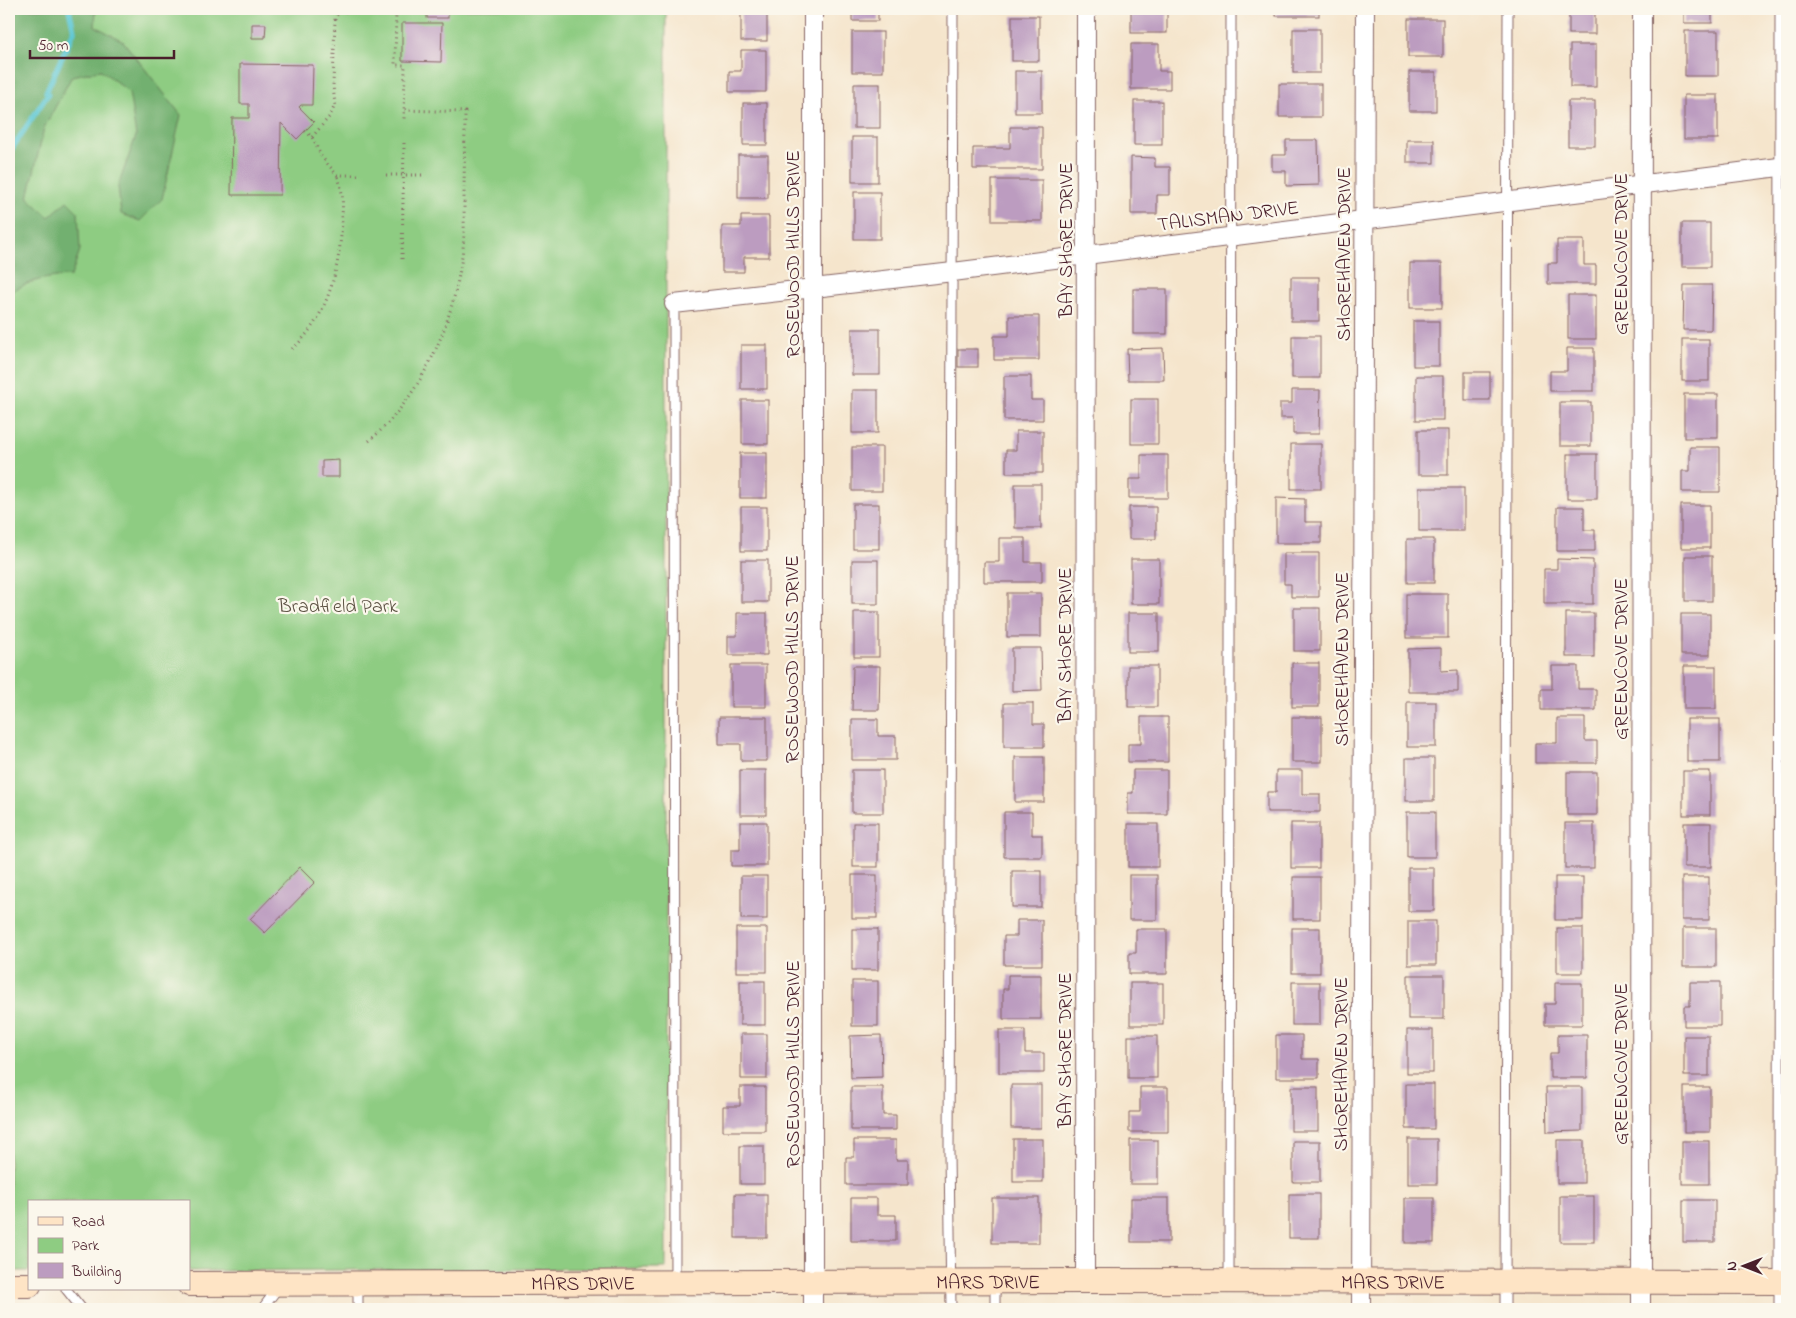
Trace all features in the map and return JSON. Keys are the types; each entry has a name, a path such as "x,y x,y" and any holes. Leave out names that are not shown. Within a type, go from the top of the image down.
{"street":[{"name":"ROSEWOOD HILLS DRIVE","path":"813,9 813,1309"},
{"name":"BAY SHORE DRIVE","path":"1085,1281 1086,9"},
{"name":"SHOREHAVEN DRIVE","path":"1361,1309 1365,9"},
{"name":"GREENCOVE DRIVE","path":"1641,1309 1642,9"},
{"name":"TALISMAN DRIVE","path":"674,304 953,272 1784,167"},
{"name":"MARS DRIVE","path":"190,1284 1085,1281 1783,1282"},
{"path":"9,1285 28,1285"}],"lane":[{"path":"951,1309 949,1152 953,9"},
{"path":"1229,1281 1231,9"},
{"path":"1504,1309 1508,9"},
{"path":"1779,1309 1783,1282 1784,167 1780,9"},
{"path":"674,304 675,1282"},
{"path":"995,1282 995,1309"},
{"path":"262,1309 281,1284"},
{"path":"358,1284 358,1309"},
{"path":"67,1290 82,1309"}],"path":[{"path":"312,137 330,116 335,105 333,85 335,18 338,10 396,12 395,65 405,66 404,119"},
{"path":"368,441 394,418 417,386 438,342 453,301 464,238 465,112 404,110"},
{"path":"292,349 306,335 316,320 330,287 338,261 342,233 342,186 338,175 320,156 312,137 305,131"},
{"path":"402,259 404,143"},
{"path":"338,175 360,175"},
{"path":"386,175 423,175"}],"green space":[{"name":"Bradfield Park","path":"9,9 666,9 666,1268 190,1271 190,1200 28,1200 28,1271 9,1271"},
{"path":"9,9 96,9 95,26 123,41 181,115 162,199 140,221 121,214 118,186 136,136 129,92 101,70 72,76 44,128 28,198 49,217 67,201 78,212 80,250 71,276 38,280 23,285 9,294"}],"building":[{"path":"427,9 448,9 448,18 427,18"},
{"path":"741,9 767,9 767,41 741,41"},
{"path":"852,9 878,9 878,21 852,21"},
{"path":"1131,9 1167,9 1167,33 1131,33"},
{"path":"1276,9 1319,9 1319,16 1276,16"},
{"path":"1406,9 1436,9 1436,11 1406,11"},
{"path":"1569,9 1595,9 1595,34 1569,34"},
{"path":"1684,9 1712,9 1712,23 1684,23"},
{"path":"1012,16 1039,16 1039,61 1012,61"},
{"path":"1408,19 1443,19 1443,57 1408,57"},
{"path":"402,23 442,23 441,62 402,61"},
{"path":"252,24 266,24 265,38 252,38"},
{"path":"1293,29 1320,29 1320,73 1293,73"},
{"path":"1685,31 1718,31 1718,76 1685,76"},
{"path":"852,32 883,32 883,72 852,72"},
{"path":"1131,44 1159,44 1159,71 1170,71 1170,89 1131,89"},
{"path":"1570,45 1596,45 1596,87 1570,87"},
{"path":"741,50 766,50 766,92 729,92 729,71 741,71"},
{"path":"240,64 313,65 312,105 301,105 299,107 314,122 297,139 281,123 280,195 231,195 232,118 249,118 249,104 240,104"},
{"path":"1015,71 1042,71 1042,113 1015,113"},
{"path":"1409,72 1436,72 1436,111 1409,111"},
{"path":"854,84 880,84 880,128 854,128"},
{"path":"1279,84 1321,84 1321,117 1279,117"},
{"path":"1684,95 1718,95 1718,139 1684,139"},
{"path":"1134,101 1162,101 1162,145 1134,145"},
{"path":"1568,101 1595,101 1595,146 1568,146"},
{"path":"743,103 767,103 767,145 743,145"},
{"path":"1010,127 1042,127 1042,169 973,169 973,148 1010,148"},
{"path":"852,137 878,137 878,182 852,182"},
{"path":"1286,140 1318,140 1319,185 1286,186 1286,171 1272,171 1272,155 1286,155"},
{"path":"1407,140 1434,140 1434,163 1407,163"},
{"path":"738,155 768,155 768,198 738,198"},
{"path":"1131,157 1155,158 1155,167 1170,167 1170,195 1157,195 1157,214 1131,214"},
{"path":"992,180 1042,180 1042,221 992,221"},
{"path":"854,192 880,192 880,239 854,239"},
{"path":"741,216 769,216 769,257 744,257 744,272 722,272 722,226 741,226"},
{"path":"1682,223 1710,223 1710,267 1682,267"},
{"path":"1557,240 1584,240 1584,265 1596,265 1596,284 1548,284 1548,263 1557,263"},
{"path":"1410,263 1442,263 1442,308 1410,308"},
{"path":"1291,277 1319,277 1319,321 1291,321"},
{"path":"1684,285 1712,285 1711,330 1683,330"},
{"path":"1133,289 1167,289 1167,334 1133,334"},
{"path":"1568,295 1596,295 1596,339 1568,339"},
{"path":"1009,316 1039,316 1039,360 994,360 994,336 1009,336"},
{"path":"1413,321 1439,321 1439,366 1413,366"},
{"path":"852,329 880,329 880,375 852,375"},
{"path":"1292,336 1320,336 1320,378 1292,378"},
{"path":"1682,339 1709,339 1709,381 1682,381"},
{"path":"741,345 767,345 767,389 741,389"},
{"path":"1163,348 1164,380 1128,380 1127,349"},
{"path":"1567,348 1594,348 1594,391 1550,391 1550,371 1567,371"},
{"path":"958,349 978,349 978,367 958,367"},
{"path":"1465,372 1490,372 1490,400 1465,400"},
{"path":"1004,376 1031,376 1031,400 1043,400 1043,420 1004,420"},
{"path":"1416,376 1443,376 1443,420 1416,420"},
{"path":"852,390 878,390 878,433 852,433"},
{"path":"1292,390 1320,390 1319,434 1293,434 1293,418 1280,418 1280,403 1292,403"},
{"path":"1684,394 1718,394 1718,438 1684,438"},
{"path":"1131,399 1158,399 1158,444 1131,444"},
{"path":"742,400 768,400 768,444 742,444"},
{"path":"1560,402 1591,402 1591,446 1560,446"},
{"path":"1418,430 1448,430 1448,475 1418,475"},
{"path":"1016,431 1043,431 1043,473 1006,473 1006,450 1016,450"},
{"path":"1291,444 1321,444 1321,489 1291,489"},
{"path":"852,447 882,447 882,491 852,491"},
{"path":"1690,447 1720,447 1720,492 1682,492 1682,471 1690,471"},
{"path":"740,453 767,453 767,498 740,498"},
{"path":"1567,454 1597,454 1597,499 1567,499"},
{"path":"1141,455 1168,455 1168,498 1129,498 1129,479 1141,479"},
{"path":"339,460 339,477 322,477 322,461"},
{"path":"1015,484 1041,484 1041,528 1015,528"},
{"path":"1419,488 1464,488 1464,531 1419,531"},
{"path":"1276,498 1305,499 1305,522 1321,522 1321,543 1276,543"},
{"path":"853,504 879,504 879,549 853,549"},
{"path":"1681,505 1710,505 1710,548 1681,548"},
{"path":"741,507 767,507 767,551 741,551"},
{"path":"1129,507 1156,507 1156,539 1129,539"},
{"path":"1557,507 1584,507 1584,530 1595,530 1595,551 1557,551"},
{"path":"999,538 1025,538 1025,562 1042,562 1042,582 984,582 984,562 999,562"},
{"path":"1407,539 1434,539 1434,583 1407,583"},
{"path":"1284,553 1319,553 1319,597 1291,597 1291,584 1284,584"},
{"path":"1685,556 1712,556 1712,601 1685,601"},
{"path":"1131,559 1159,559 1159,604 1131,604"},
{"path":"1557,559 1593,560 1593,604 1544,604 1544,569 1557,569"},
{"path":"741,560 768,560 768,602 741,602"},
{"path":"852,560 878,560 878,604 852,604"},
{"path":"1007,593 1041,593 1041,637 1007,637"},
{"path":"1406,594 1448,594 1448,638 1406,638"},
{"path":"1294,608 1320,608 1320,651 1294,651"},
{"path":"854,612 879,612 879,657 854,657"},
{"path":"737,613 767,613 767,655 728,655 728,636 737,636"},
{"path":"1128,613 1159,613 1159,652 1128,652"},
{"path":"1566,613 1594,613 1594,657 1566,657"},
{"path":"1681,614 1710,614 1710,655 1681,655"},
{"path":"1012,648 1041,648 1042,690 1012,691"},
{"path":"1441,648 1441,671 1458,670 1458,692 1408,692 1408,649"},
{"path":"1292,663 1319,663 1319,707 1292,707"},
{"path":"731,665 766,665 766,707 731,707"},
{"path":"853,666 880,666 879,710 852,710"},
{"path":"1128,666 1157,666 1157,707 1128,707"},
{"path":"1552,666 1578,666 1578,689 1596,689 1596,710 1541,710 1541,689 1552,689"},
{"path":"1684,666 1716,666 1716,709 1684,709"},
{"path":"1407,702 1436,702 1436,747 1407,747"},
{"path":"1004,703 1033,703 1033,724 1044,724 1044,747 1004,747"},
{"path":"719,717 767,717 767,761 741,761 741,744 719,744"},
{"path":"1141,717 1168,717 1168,762 1128,762 1128,744 1141,744"},
{"path":"1292,717 1322,717 1322,762 1292,762"},
{"path":"1557,718 1585,718 1585,741 1597,741 1597,763 1535,763 1535,743 1557,743"},
{"path":"852,719 878,719 878,736 896,736 896,760 852,760"},
{"path":"1687,719 1720,719 1720,762 1687,762"},
{"path":"1015,757 1044,757 1044,802 1015,802"},
{"path":"1406,758 1434,758 1434,801 1406,801"},
{"path":"740,770 766,770 766,815 740,815"},
{"path":"852,770 883,770 883,813 852,813"},
{"path":"1133,770 1167,770 1167,814 1128,814 1128,793 1133,793"},
{"path":"1276,770 1302,770 1302,794 1320,794 1320,812 1267,812 1267,792 1276,792"},
{"path":"1683,771 1710,771 1710,815 1683,815"},
{"path":"1567,772 1597,772 1597,815 1567,815"},
{"path":"1004,812 1032,812 1032,835 1042,835 1042,857 1004,857"},
{"path":"1407,812 1435,812 1435,857 1407,857"},
{"path":"740,822 767,822 767,866 731,866 731,850 740,850"},
{"path":"853,823 878,823 878,867 853,867"},
{"path":"1291,823 1319,823 1319,868 1291,868"},
{"path":"1565,823 1594,823 1594,868 1565,868"},
{"path":"1684,823 1711,823 1711,867 1684,867"},
{"path":"1128,824 1158,824 1158,867 1128,867"},
{"path":"300,867 315,882 265,933 250,919"},
{"path":"1408,868 1434,868 1434,911 1408,911"},
{"path":"1012,871 1041,871 1041,907 1012,907"},
{"path":"852,875 877,875 877,918 852,918"},
{"path":"1129,875 1157,875 1157,920 1129,920"},
{"path":"741,876 767,876 767,919 741,919"},
{"path":"1293,877 1320,877 1320,919 1293,919"},
{"path":"1555,877 1583,877 1583,920 1555,920"},
{"path":"1682,877 1709,877 1709,920 1682,920"},
{"path":"1017,920 1042,920 1042,965 1004,965 1004,936 1017,936"},
{"path":"1408,921 1436,921 1436,965 1408,965"},
{"path":"736,928 767,928 767,972 736,972"},
{"path":"1292,928 1320,928 1320,973 1292,973"},
{"path":"1557,928 1583,928 1583,973 1557,973"},
{"path":"1683,928 1716,928 1716,967 1683,967"},
{"path":"852,929 878,929 878,970 852,970"},
{"path":"1136,929 1167,929 1167,974 1129,974 1129,953 1136,953"},
{"path":"1008,975 1041,975 1041,1019 1003,1019 1003,989 1008,989"},
{"path":"1408,975 1444,975 1444,1019 1408,1019"},
{"path":"740,981 765,981 765,1025 740,1025"},
{"path":"852,981 878,981 878,1026 852,1026"},
{"path":"1292,982 1320,982 1320,1025 1292,1025"},
{"path":"1690,982 1720,982 1720,1026 1684,1026 1684,1006 1690,1006"},
{"path":"1130,983 1163,983 1163,1025 1130,1025"},
{"path":"1555,983 1582,983 1582,1025 1545,1025 1545,1004 1555,1004"},
{"path":"999,1030 1025,1030 1025,1053 1044,1053 1044,1073 999,1073"},
{"path":"1407,1030 1433,1030 1433,1073 1407,1073"},
{"path":"741,1034 767,1034 767,1079 741,1079"},
{"path":"881,1035 882,1077 851,1078 850,1036"},
{"path":"1276,1035 1302,1035 1302,1059 1319,1059 1319,1078 1276,1078"},
{"path":"1558,1035 1587,1035 1587,1078 1550,1078 1550,1053 1558,1053"},
{"path":"1128,1036 1157,1036 1157,1078 1128,1078"},
{"path":"1684,1036 1709,1036 1709,1076 1684,1076"},
{"path":"1406,1084 1434,1084 1434,1129 1406,1129"},
{"path":"1011,1085 1041,1085 1041,1128 1011,1128"},
{"path":"740,1087 765,1087 765,1131 723,1131 723,1106 740,1106"},
{"path":"851,1087 883,1087 883,1115 896,1115 896,1130 851,1130"},
{"path":"1140,1087 1168,1087 1168,1132 1129,1132 1129,1112 1140,1112"},
{"path":"1291,1087 1318,1087 1318,1131 1291,1131"},
{"path":"1546,1087 1582,1087 1582,1131 1547,1132"},
{"path":"1684,1087 1710,1087 1710,1132 1684,1132"},
{"path":"1013,1139 1043,1139 1043,1182 1013,1182"},
{"path":"1408,1139 1437,1139 1437,1184 1408,1184"},
{"path":"854,1140 896,1140 896,1160 908,1160 908,1185 846,1185 846,1157 854,1157"},
{"path":"1130,1140 1158,1140 1158,1184 1130,1184"},
{"path":"1557,1140 1584,1140 1584,1183 1557,1183"},
{"path":"1293,1141 1320,1141 1320,1182 1293,1182"},
{"path":"1682,1141 1709,1141 1709,1184 1682,1184"},
{"path":"740,1146 764,1146 764,1184 740,1184"},
{"path":"735,1194 767,1194 767,1238 735,1238"},
{"path":"1289,1194 1319,1194 1319,1238 1289,1238"},
{"path":"1560,1196 1594,1196 1594,1242 1560,1242"},
{"path":"851,1198 877,1198 877,1215 896,1215 896,1241 851,1241"},
{"path":"992,1198 1039,1198 1039,1243 992,1243"},
{"path":"1131,1198 1169,1198 1169,1242 1131,1242"},
{"path":"1405,1198 1434,1198 1434,1243 1405,1243"},
{"path":"1683,1200 1715,1200 1715,1242 1683,1242"}],"waterway":[{"path":"9,153 48,94 46,92 74,31 69,9"}]}
